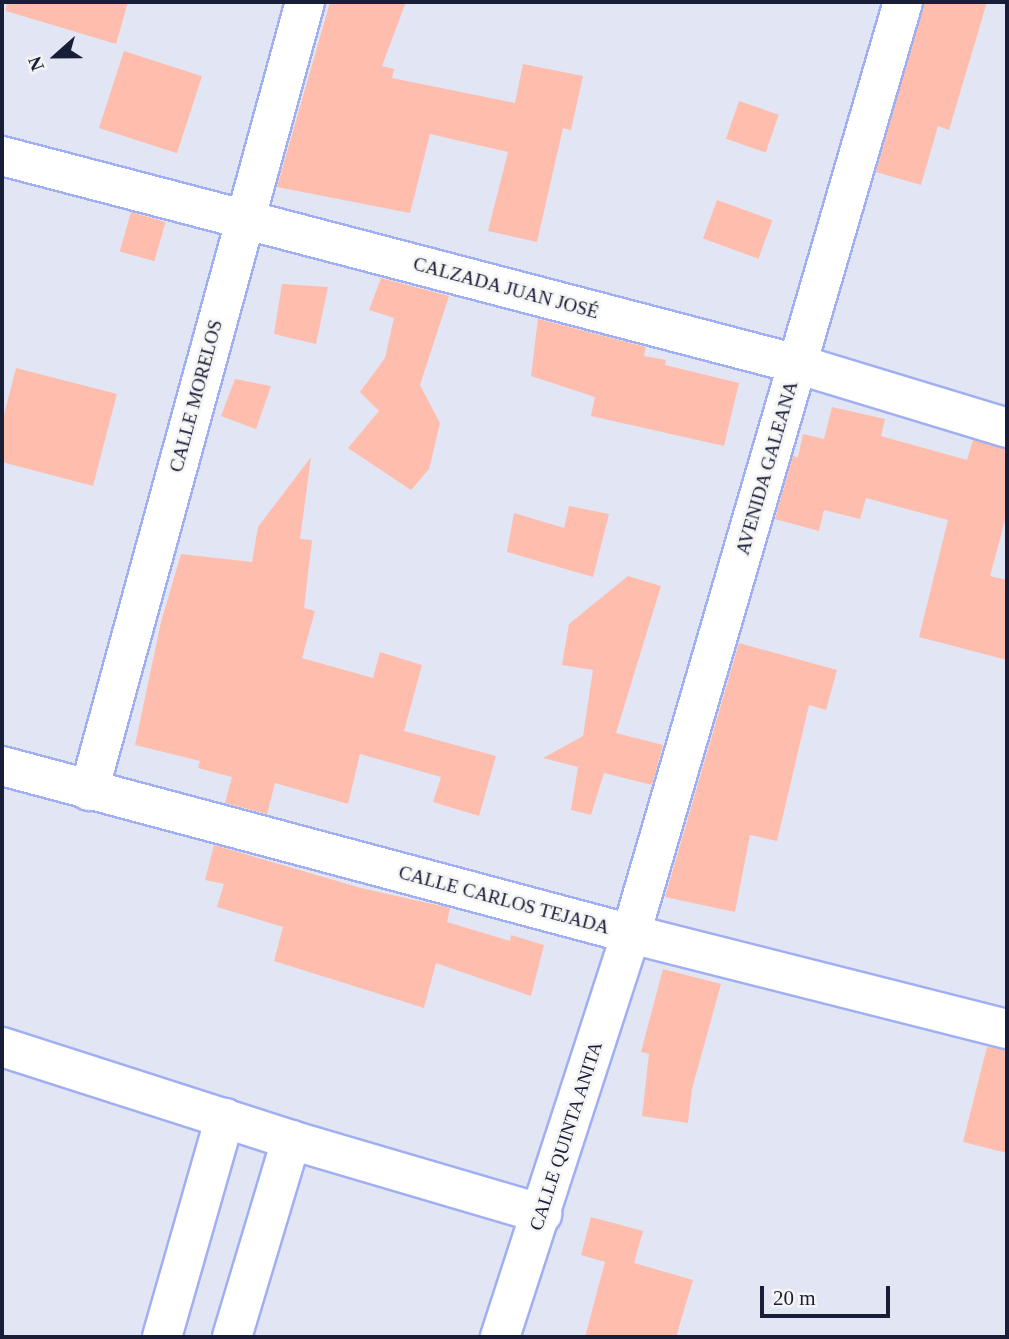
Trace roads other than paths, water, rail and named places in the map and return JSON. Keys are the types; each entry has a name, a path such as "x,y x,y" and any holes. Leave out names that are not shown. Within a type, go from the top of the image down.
{"street":[{"name":"CALLE MORELOS","path":"89,790 305,2"},
{"name":"AVENIDA GALEANA","path":"631,934 903,2"},
{"name":"CALZADA JUAN JOSÉ","path":"2,156 797,364 1007,428"},
{"name":"CALLE CARLOS TEJADA","path":"2,766 631,934 1007,1028"},
{"name":"CALLE QUINTA ANITA","path":"500,1337 631,934"},
{"path":"2,1047 291,1140 542,1214"},
{"path":"162,1337 225,1118"},
{"path":"232,1337 291,1140"}]}
